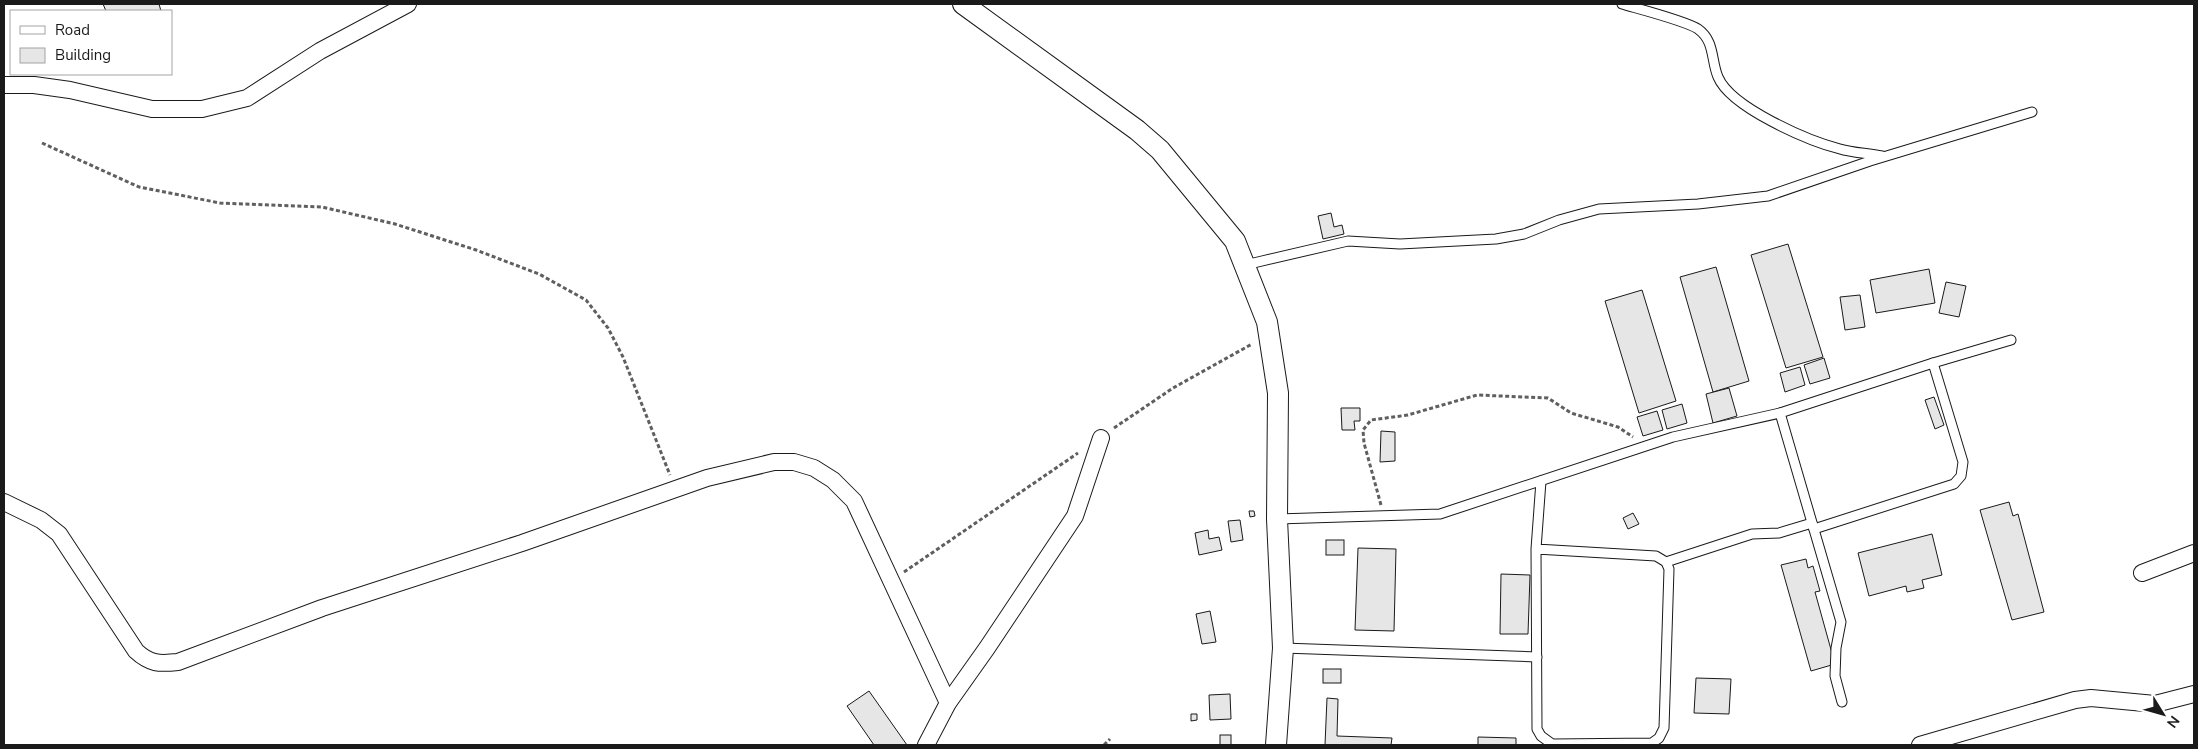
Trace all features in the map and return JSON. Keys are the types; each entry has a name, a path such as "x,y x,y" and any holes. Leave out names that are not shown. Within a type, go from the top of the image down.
{"street":[{"path":"4,85 34,85 70,90 152,109 202,109 247,98 320,51 408,4"},
{"path":"963,4 1143,135 1173,165 1235,241 1268,322 1278,393 1277,519 1283,648 1276,745"},
{"path":"926,745 948,703 1075,516 1101,438"},
{"path":"4,502 41,520 59,534 136,651 146,661 158,664 178,662 322,608 522,544 707,478 774,462 794,462 814,468 833,480 854,501 948,703"},
{"path":"2142,573 2194,553"},
{"path":"1920,745 2074,700 2092,698 2155,704 2194,694"}],"lane":[{"path":"1622,4 1697,29 1707,39 1714,56 1718,77 1725,88 1746,107 1786,128 1840,149 1884,156"},
{"path":"1245,265 1348,240 1400,244 1496,239 1524,234 1559,220 1599,209 1698,204 1768,196 1884,156 2032,112"},
{"path":"1277,519 1440,514 1673,437 1780,413 1933,363 2011,340"},
{"path":"1666,562 1752,534 1779,533 1813,526 1954,484 1961,476 1963,462 1933,363"},
{"path":"1780,413 1841,622 1836,648 1835,676 1842,702"},
{"path":"1536,549 1656,556 1666,562 1669,568 1664,728 1659,738 1652,743 1552,744 1541,736 1538,729 1536,549 1541,481"},
{"path":"1283,648 1537,657"}],"path":[{"path":"42,143 75,160 139,187 220,203 322,207 368,217 476,250 555,283 586,300 608,328 623,357 676,489"},
{"path":"1384,516 1364,443 1363,430 1371,420 1408,415 1477,396 1548,398 1571,413 1618,427 1646,446"},
{"path":"1104,745 1110,739"}],"building":[{"path":"103,4 159,4 161,10 106,10"},
{"path":"1331,213 1334,227 1342,225 1344,234 1323,239 1318,216"},
{"path":"1788,244 1823,357 1786,368 1751,255"},
{"path":"1716,267 1749,381 1713,392 1680,277"},
{"path":"1929,269 1935,303 1876,313 1870,280"},
{"path":"1946,282 1966,286 1959,317 1939,313"},
{"path":"1642,290 1676,401 1639,413 1605,301"},
{"path":"1860,295 1865,327 1845,330 1840,297"},
{"path":"1824,358 1830,378 1810,384 1804,365"},
{"path":"1800,367 1805,385 1785,392 1780,373"},
{"path":"1729,388 1737,416 1713,423 1706,394"},
{"path":"1934,397 1944,425 1935,429 1925,400"},
{"path":"1682,404 1687,423 1667,429 1662,410"},
{"path":"1341,408 1360,408 1360,421 1354,421 1355,430 1342,430"},
{"path":"1657,411 1663,430 1643,436 1637,417"},
{"path":"1381,431 1395,432 1395,461 1380,462"},
{"path":"2009,502 2013,516 2018,514 2044,612 2012,620 1980,510"},
{"path":"1249,511 1254,511 1255,516 1250,517"},
{"path":"1633,513 1639,524 1628,529 1623,518"},
{"path":"1240,520 1243,540 1231,542 1228,521"},
{"path":"1208,530 1209,539 1219,537 1222,550 1199,555 1195,533"},
{"path":"1932,534 1942,575 1922,580 1924,588 1907,592 1906,586 1869,596 1858,553"},
{"path":"1326,540 1344,540 1344,555 1326,555"},
{"path":"1358,548 1396,549 1394,631 1355,630"},
{"path":"1806,559 1808,568 1813,566 1820,591 1815,592 1835,664 1811,671 1781,565"},
{"path":"1501,574 1530,575 1528,634 1500,634"},
{"path":"1210,611 1216,642 1202,644 1196,614"},
{"path":"1323,669 1341,669 1341,683 1323,683"},
{"path":"1696,678 1731,679 1729,714 1694,713"},
{"path":"869,691 907,745 874,745 847,706"},
{"path":"1230,694 1231,719 1210,720 1209,695"},
{"path":"1327,698 1338,699 1337,736 1392,738 1391,745 1325,745"},
{"path":"1191,714 1197,714 1197,720 1191,721"},
{"path":"1220,735 1231,735 1231,745 1220,745"},
{"path":"1478,737 1516,738 1516,745 1478,745"}]}
